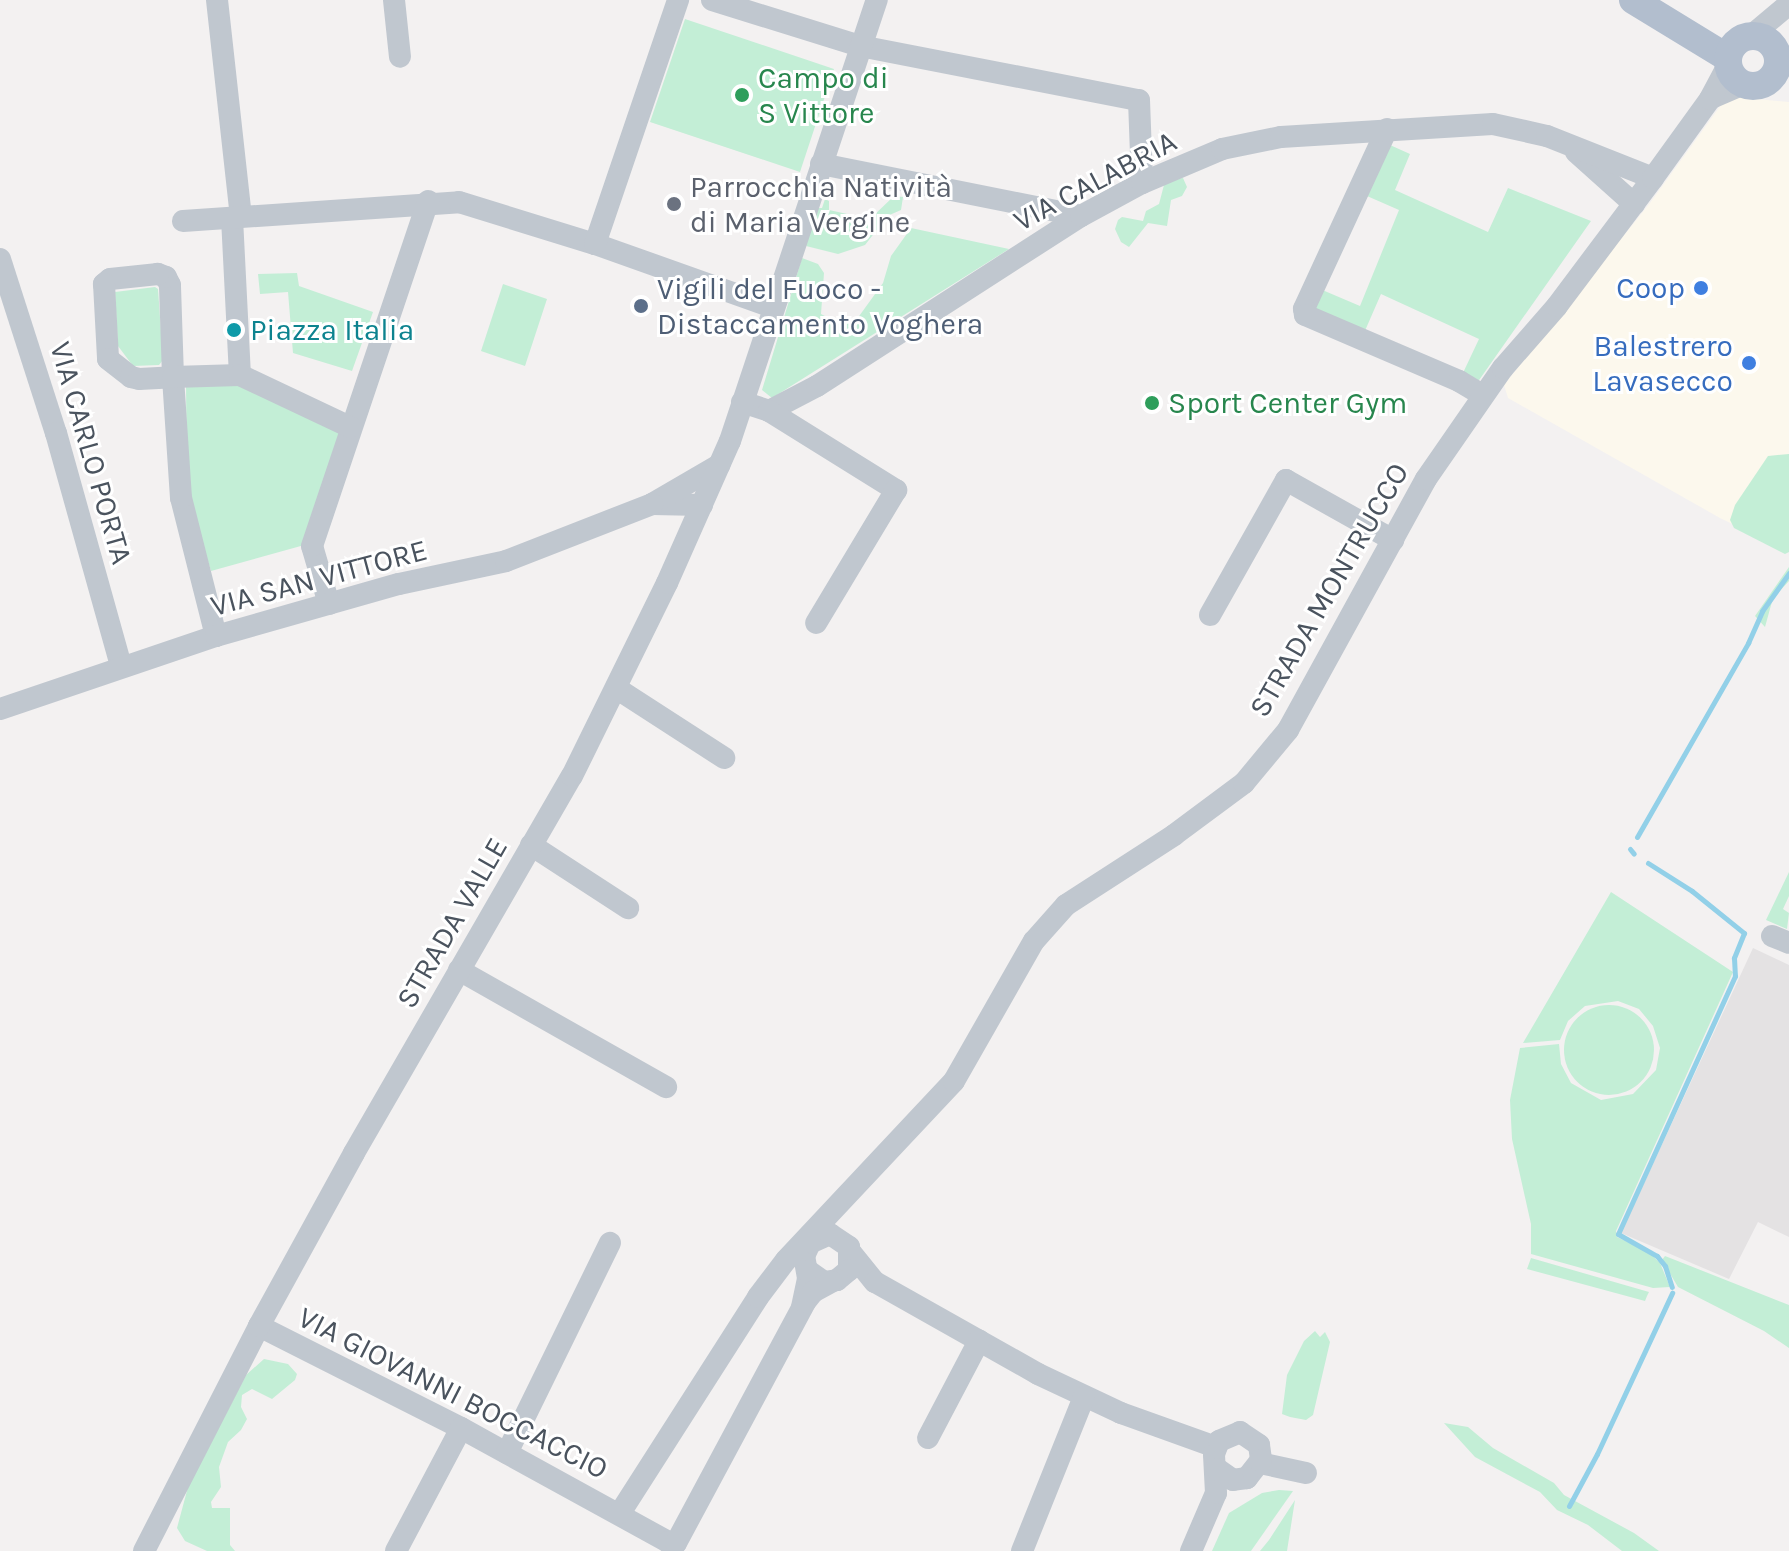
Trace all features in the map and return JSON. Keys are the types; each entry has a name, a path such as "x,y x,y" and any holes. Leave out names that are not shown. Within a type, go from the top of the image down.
{"main road":[{"path":"1633,0 1759,61"},
{"path":"1641,0 1759,61"}],"street":[{"path":"217,0 236,218 240,375"},
{"path":"394,0 400,57"},
{"path":"595,244 678,0"},
{"path":"712,0 860,46 1139,100 1142,183"},
{"name":"STRADA VALLE","path":"144,1551 259,1326 531,845 616,688 719,465 877,0"},
{"name":"STRADA MONTRUCCO","path":"801,1308 814,1246 835,1209 954,1081 1034,941 1066,905 1174,835 1244,783 1288,730 1426,479 1482,395 1557,306 1710,99 1759,61"},
{"name":"VIA CALABRIA","path":"769,411 817,386 1081,216 1142,183 1222,149 1281,137 1387,129 1512,126 1653,178"},
{"path":"1387,129 1304,309 1305,315 1459,381 1482,395"},
{"path":"1570,146 1634,204"},
{"path":"821,164 1081,216"},
{"path":"329,604 312,546 428,201"},
{"path":"183,221 428,201 459,202 595,244 772,307"},
{"name":"VIA CARLO PORTA","path":"0,259 56,433 121,666"},
{"path":"216,636 185,519 173,377 170,285 166,277 158,274 110,279 104,284 108,359 131,377 173,377 240,375 350,427"},
{"path":"742,402 769,411 896,490 816,623"},
{"name":"VIA SAN VITTORE","path":"0,709 216,636 399,584 506,561 652,504 719,465"},
{"path":"1210,615 1286,480 1393,540"},
{"name":"VIA SAN VITTORE","path":"652,504 702,505"},
{"path":"616,688 724,758"},
{"path":"531,845 628,908"},
{"path":"459,970 666,1087"},
{"path":"507,1453 610,1243"},
{"path":"814,1246 852,1254 866,1274 886,1288 1084,1397 1216,1458 1227,1478 1240,1480"},
{"path":"814,1246 817,1280 886,1288"},
{"path":"620,1513 758,1297 814,1246"},
{"name":"STRADA MONTRUCCO","path":"620,1513 668,1542 676,1543 801,1308 813,1292 849,1270 852,1254"},
{"name":"VIA GIOVANNI BOCCACCIO","path":"259,1326 620,1513"},
{"path":"928,1438 979,1341"},
{"path":"1022,1551 1084,1397"},
{"path":"396,1551 461,1428"},
{"path":"1191,1551 1212,1504 1218,1483 1216,1458 1225,1436 1247,1434 1259,1445 1260,1463 1254,1474 1240,1480 1212,1504"},
{"path":"1260,1463 1306,1473"}],"shaded area":[{"path":"1736,97 1789,102 1789,547 1786,550 1720,518 1508,398 1504,385 1650,203 1724,101"},
{"path":"1753,948 1789,965 1789,1237 1758,1222 1729,1279 1621,1233"}],"green space":[{"name":"Campo di S Vittore","path":"685,19 834,69 800,172 650,122"},
{"path":"1390,145 1410,154 1395,190 1488,232 1508,188 1591,221 1477,383 1462,375 1479,339 1381,294 1364,333 1311,310 1320,289 1360,306 1399,210 1367,196"},
{"path":"1183,178 1187,187 1182,196 1171,200 1167,226 1148,223 1129,247 1121,242 1115,229 1118,220 1122,217 1143,221 1146,211 1159,204 1164,185 1172,179"},
{"path":"894,196 903,197 901,210 878,220 883,222 865,245 838,254 806,246 817,208 822,208 825,199 829,201 829,210 870,219"},
{"path":"911,228 1009,249 772,398 762,390 802,258 818,264 824,273 821,314 842,325 857,319 883,283 891,256"},
{"path":"297,273 299,286 373,312 352,371 293,353 288,292 260,294 258,274"},
{"path":"503,284 547,299 525,366 481,351"},
{"path":"158,289 163,360 159,365 133,366 118,346 115,292"},
{"path":"240,380 341,428 308,544 211,571 187,495 186,385"},
{"path":"1789,454 1789,552 1785,554 1734,528 1730,520 1735,505 1768,456"},
{"path":"1789,567 1789,581 1773,598 1765,627 1755,616"},
{"path":"1789,872 1789,896 1783,909 1789,913 1787,929 1766,920"},
{"path":"1611,892 1733,972 1616,1231 1617,1237 1650,1253 1660,1263 1670,1287 1653,1288 1531,1254 1531,1224 1512,1139 1510,1100 1520,1048 1559,1044 1561,1064 1571,1083 1601,1100 1633,1094 1656,1070 1660,1048 1653,1026 1639,1009 1618,1001 1585,1006 1568,1021 1560,1040 1523,1043"},
{"path":"1609,1005 1626,1008 1641,1018 1651,1033 1654,1050 1651,1067 1641,1082 1626,1092 1609,1095 1592,1092 1577,1082 1567,1067 1564,1050 1567,1033 1577,1018 1592,1008"},
{"path":"1665,1256 1789,1305 1789,1348 1764,1331 1678,1287 1662,1260"},
{"path":"1531,1258 1649,1292 1645,1301 1527,1269"},
{"path":"1315,1331 1320,1337 1325,1332 1330,1342 1313,1415 1306,1420 1290,1417 1282,1414 1287,1375 1304,1341"},
{"path":"264,1359 288,1364 297,1374 295,1380 272,1399 252,1389 242,1395 241,1407 247,1419 228,1442 219,1467 221,1487 211,1502 212,1508 230,1508 230,1545 235,1551 207,1551 185,1541 177,1528 188,1487 246,1375"},
{"path":"1444,1423 1468,1427 1493,1448 1554,1483 1564,1495 1634,1533 1659,1551 1622,1551 1588,1525 1557,1510 1540,1492 1475,1457"},
{"path":"1293,1491 1251,1551 1212,1551 1229,1513 1262,1493"},
{"path":"1295,1500 1287,1551 1260,1551 1269,1540"}],"waterway":[{"path":"1637,837 1748,643 1762,611 1789,573"},
{"path":"1630,849 1634,854"},
{"path":"1648,863 1692,891 1744,933 1734,958 1735,976 1618,1234 1657,1256 1665,1266 1672,1287"},
{"path":"1569,1506 1597,1454 1672,1293"}],"place":[{"name":"Campo di S Vittore","path":"742,95"},
{"name":"Parrocchia Natività di Maria Vergine","path":"674,204"},
{"name":"Coop","path":"1701,288"},
{"name":"Vigili del Fuoco - Distaccamento Voghera","path":"641,306"},
{"name":"Piazza Italia","path":"234,330"},
{"name":"Balestrero Lavasecco","path":"1749,363"},
{"name":"Sport Center Gym","path":"1152,403"}]}
